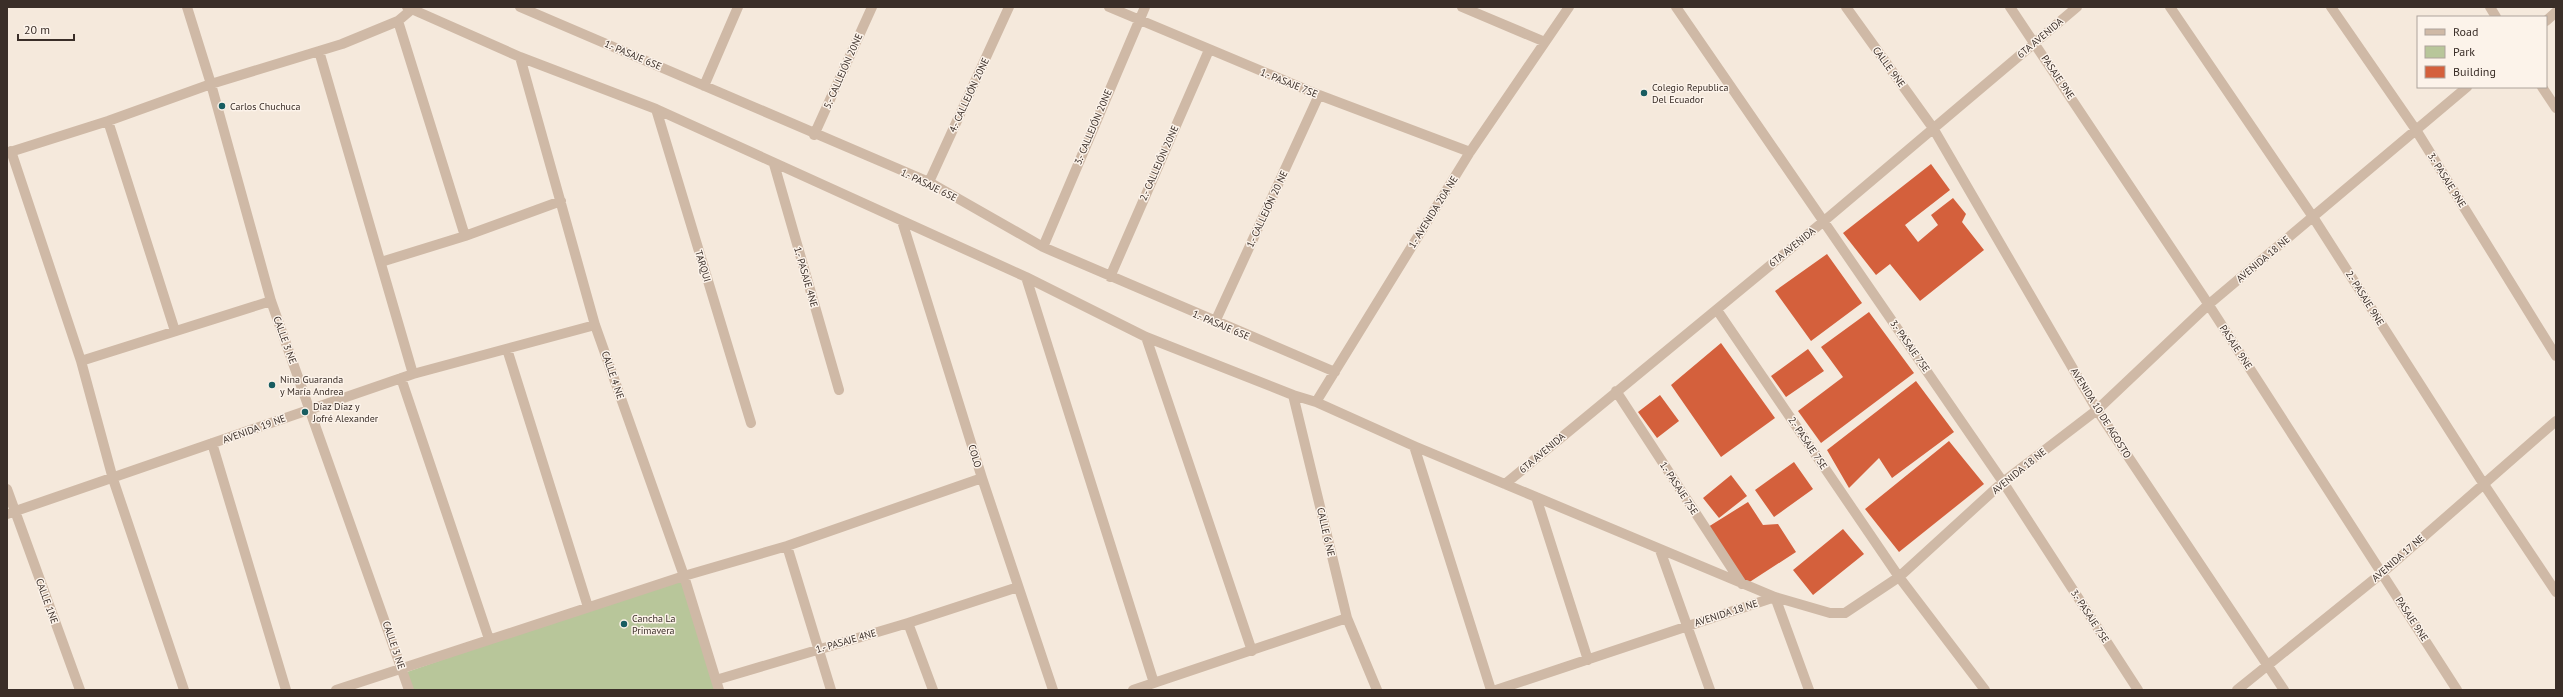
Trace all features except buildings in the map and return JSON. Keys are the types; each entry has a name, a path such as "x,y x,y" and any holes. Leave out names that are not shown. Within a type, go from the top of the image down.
{"street":[{"name":"CALLE 3 NE","path":"187,7 211,84 271,301 409,690"},
{"name":"1.- PASAJE 6SE","path":"520,7 814,135 929,182 1043,247 1215,322 1335,372"},
{"path":"704,86 738,7"},
{"name":"5.- CALLEJÓN 20NE","path":"814,135 872,7"},
{"name":"4.- CALLEJÓN 20NE","path":"929,182 1009,7"},
{"name":"1.- PASAJE 7SE","path":"1109,7 1138,21 1319,95 1470,152"},
{"name":"3.- CALLEJÓN 20NE","path":"1043,247 1145,7"},
{"path":"1462,7 1545,42"},
{"name":"1.- AVENIDA 20A NE","path":"1316,402 1470,152 1569,7"},
{"name":"3.- PASAJE 7SE","path":"1676,7 2004,482 2138,690"},
{"name":"CALLE 9NE","path":"1846,7 1933,128"},
{"name":"PASAJE 9NE","path":"2010,7 2035,42 2208,305 2457,690"},
{"name":"6TA AVENIDA","path":"1505,484 1616,391 1824,222 2076,7"},
{"name":"2.- PASAJE 9NE","path":"2170,7 2313,217 2483,483 2556,592"},
{"name":"3.- PASAJE 9NE","path":"2331,7 2416,130 2556,356"},
{"path":"2490,7 2495,16"},
{"path":"184,690 114,479 81,361 9,152 108,121 211,84 319,51 398,21 409,8 520,56 656,109 774,164 1026,277 1146,338 1269,384 1293,395 1316,402 1414,446 1775,597 1809,690"},
{"path":"2547,20 2556,12"},
{"path":"398,21 465,236"},
{"name":"2.- CALLEJÓN 20NE","path":"1110,277 1209,50"},
{"path":"319,51 413,374"},
{"name":"CALLE 4 NE","path":"520,56 595,325 684,576 717,685"},
{"name":"AVENIDA 18 NE","path":"1496,690 1775,597 1830,613 1845,613 1899,577 2004,482 2097,410 2208,305 2466,88"},
{"path":"2543,88 2556,108"},
{"name":"1.- CALLEJÓN 20 NE","path":"1215,322 1319,95"},
{"name":"TARQUI","path":"656,109 751,423"},
{"path":"108,121 175,331"},
{"name":"AVENIDA 10 DE AGOSTO","path":"1933,128 2097,410 2284,690"},
{"name":"1.- PASAJE 4NE","path":"774,164 838,390"},
{"path":"381,262 465,236 560,201"},
{"name":"COLO","path":"902,221 982,478 1053,690"},
{"path":"1026,277 1154,683"},
{"path":"81,361 271,301"},
{"name":"2.- PASAJE 7SE","path":"1717,310 1899,577 1985,690"},
{"name":"AVENIDA 19 NE","path":"10,513 114,479 310,408 413,374 595,325"},
{"path":"1146,338 1252,651"},
{"path":"507,349 588,607"},
{"path":"401,378 489,639"},
{"name":"1.- PASAJE 7SE","path":"1616,391 1742,584"},
{"name":"CALLE 6 NE","path":"1293,395 1347,618 1377,690"},
{"name":"AVENIDA 17 NE","path":"2237,690 2382,573 2483,483 2556,421"},
{"path":"212,443 286,690"},
{"path":"1414,446 1491,690"},
{"path":"336,690 684,576 787,546 982,478"},
{"name":"CALLE 1NE","path":"7,488 10,513 80,690"},
{"path":"1536,497 1588,660"},
{"path":"787,546 831,690"},
{"path":"1660,550 1710,690"},
{"name":"1.- PASAJE 4NE","path":"717,685 818,648 908,623 1018,587"},
{"path":"1133,690 1347,618"},
{"path":"908,623 933,690"}],"green space":[{"name":"Cancha La Primavera","path":"687,575 720,690 413,690 407,672"}],"place":[{"name":"Colegio Republica Del Ecuador","path":"1644,93"},
{"name":"Carlos Chuchuca","path":"222,106"},
{"name":"Nina Guaranda y María Andrea","path":"272,385"},
{"name":"Díaz Díaz y Jofré Alexander","path":"305,412"},
{"name":"Cancha La Primavera","path":"624,624"}]}
